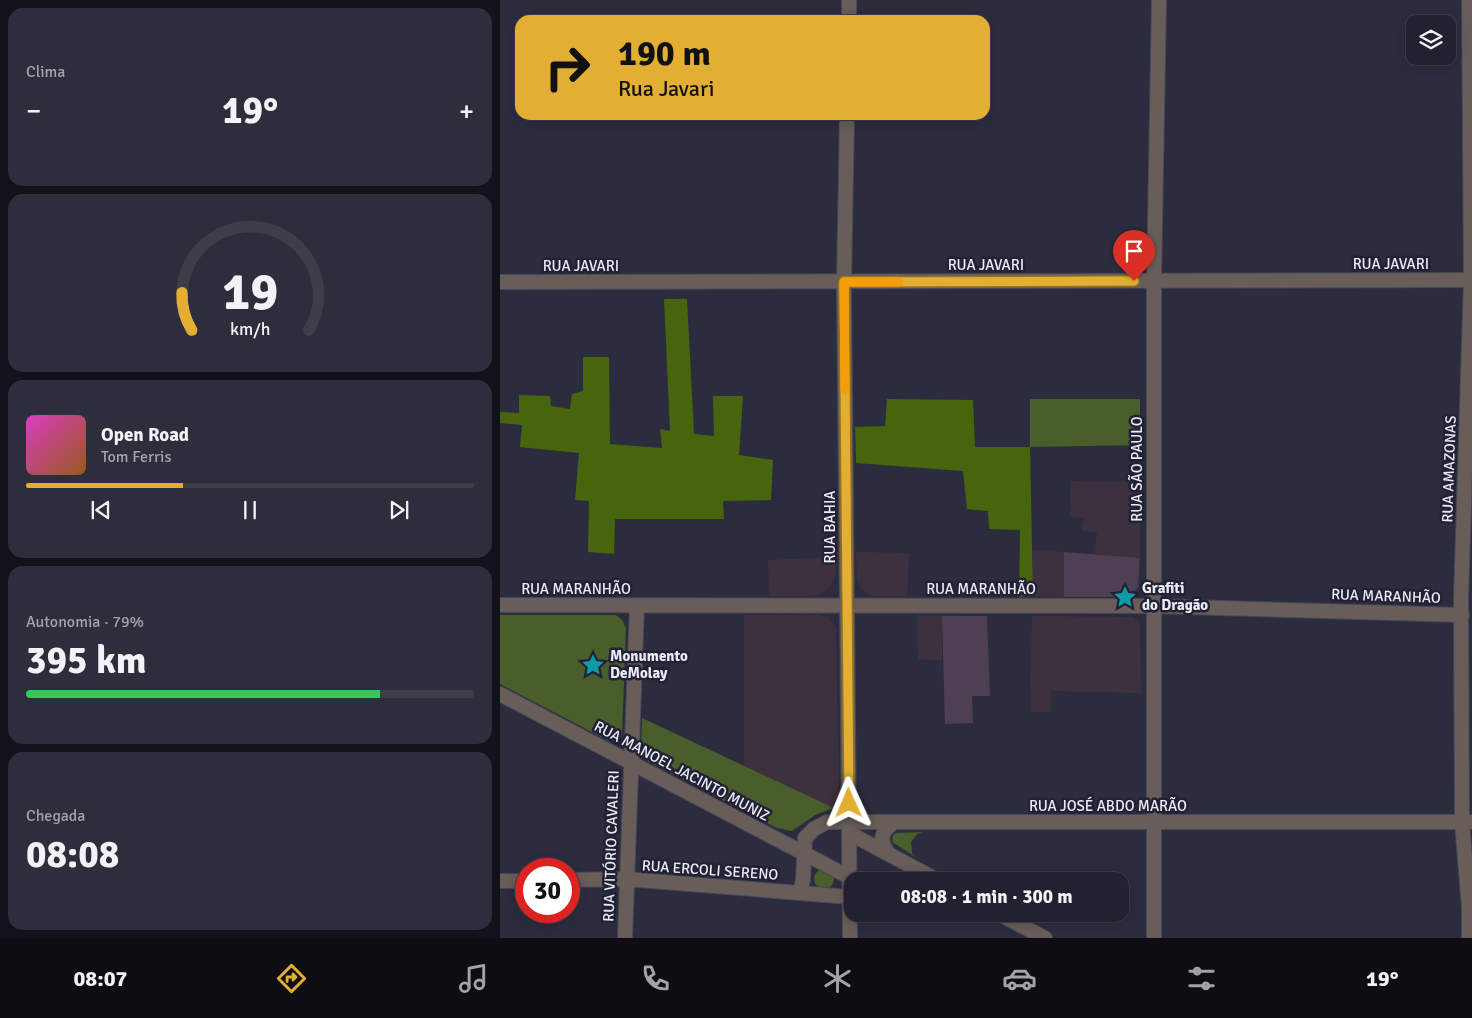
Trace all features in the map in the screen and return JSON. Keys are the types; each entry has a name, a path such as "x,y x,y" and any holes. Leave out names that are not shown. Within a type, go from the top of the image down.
{"street":[{"path":"849,15 850,0"},
{"name":"RUA SÃO PAULO","path":"1154,938 1154,281 1159,0"},
{"name":"RUA AMAZONAS","path":"1469,0 1472,280 1467,599 1462,615 1469,938"},
{"name":"RUA BAHIA","path":"847,120 844,282 850,872"},
{"name":"RUA JAVARI","path":"500,282 1472,280"},
{"name":"RUA MARANHÃO","path":"500,606 1153,606 1462,615"},
{"name":"RUA VITÓRIO CAVALERI","path":"624,938 637,606"},
{"name":"RUA MANOEL JACINTO MUNIZ","path":"500,694 844,874"},
{"name":"RUA JOSÉ ABDO MARÃO","path":"800,892 803,880 805,838 814,829 827,822 849,828 893,823 1467,822"},
{"path":"889,854 882,846 881,838 884,829 893,823"},
{"path":"849,828 889,854 922,872"},
{"name":"RUA ERCOLI SERENO","path":"580,880 626,880 844,896"},
{"path":"500,881 515,881"},
{"name":"RUA BAHIA","path":"850,922 850,938"},
{"path":"1015,922 1045,938"}],"shaded area":[{"path":"1071,481 1140,482 1140,558 1095,554 1097,532 1081,531 1084,518 1070,517"},
{"path":"1033,550 1064,552 1064,597 1033,596"},
{"path":"856,552 909,553 907,596 872,596 861,589 857,580"},
{"path":"837,557 835,577 832,584 821,594 769,596 768,560"},
{"path":"744,615 818,615 828,618 836,627 839,798 834,808 744,766"},
{"path":"917,615 942,616 942,660 918,659"},
{"path":"1032,616 1133,617 1140,626 1141,693 1051,691 1051,712 1030,712"}],"green space":[{"path":"664,299 687,299 694,434 714,436 713,396 743,396 739,455 773,460 771,500 723,501 724,519 615,519 614,554 588,552 589,501 575,500 579,453 520,447 522,425 500,423 500,412 519,413 519,395 550,396 551,406 570,409 572,394 583,391 583,357 609,357 610,444 662,448 660,429 670,431"},
{"path":"887,399 973,400 975,447 1030,447 1033,596 1019,597 1020,530 989,529 988,511 967,509 963,471 856,463 855,427 885,426"},
{"path":"1030,399 1140,399 1140,445 1030,447"},
{"path":"500,615 616,615 622,620 626,628 622,735 618,741 609,741 500,684"},
{"path":"642,718 834,808 815,815 792,831 777,828 647,761 641,750"},
{"path":"923,832 917,834 911,842 912,853 916,857 892,842 893,835 896,833"},
{"path":"820,869 828,869 834,875 834,883 828,889 820,889 814,883 814,875"}],"building":[{"path":"1064,552 1140,558 1138,588 1125,597 1064,597"},
{"path":"942,616 987,616 990,696 972,696 973,723 945,724"}],"slow traffic":[{"path":"845,390 844,282 899,282"}],"place":[{"name":"Grafiti do Dragão","path":"1125,597"},
{"name":"Monumento DeMolay","path":"593,665"}],"route":[{"path":"849,803 844,282 1134,281"}]}
